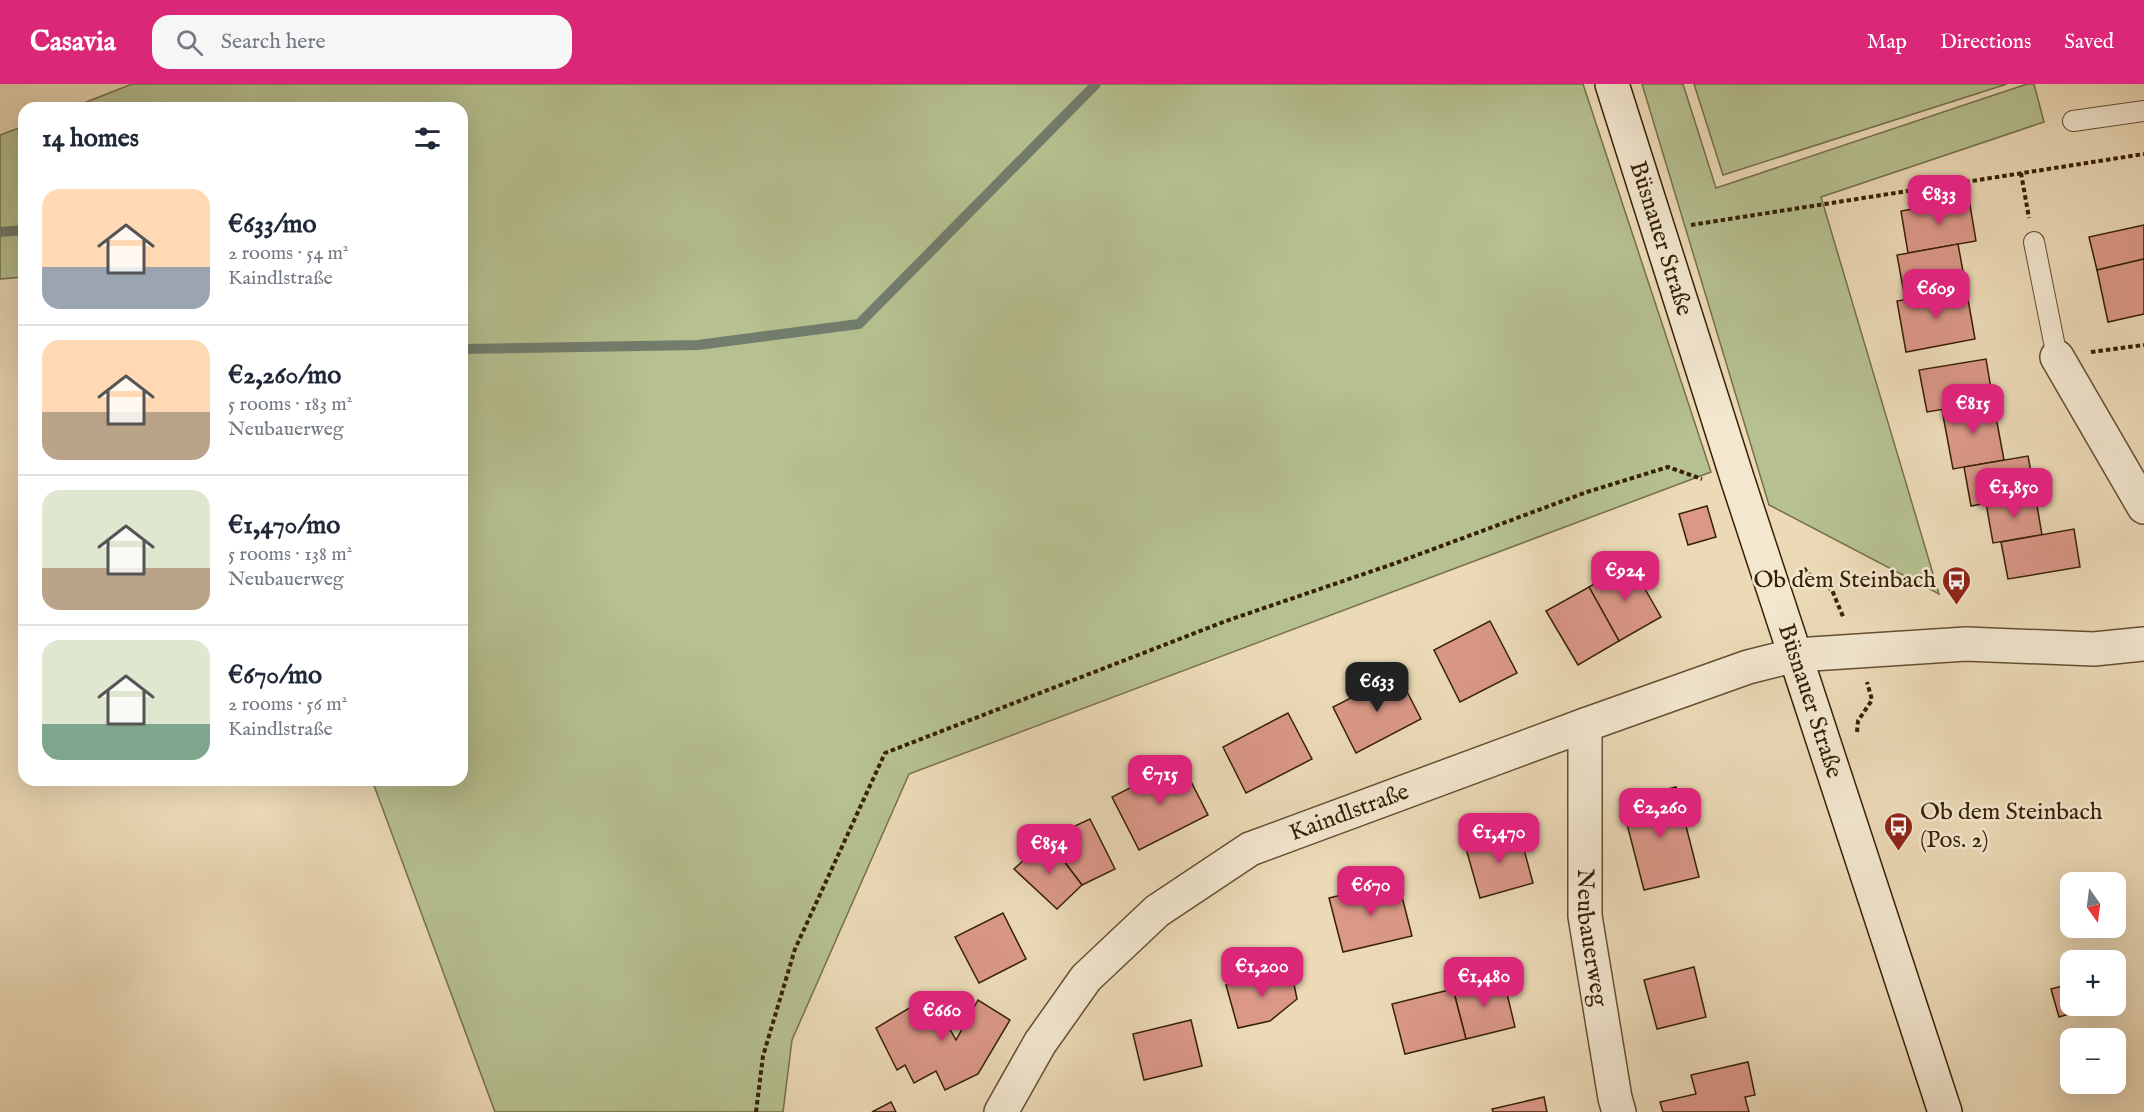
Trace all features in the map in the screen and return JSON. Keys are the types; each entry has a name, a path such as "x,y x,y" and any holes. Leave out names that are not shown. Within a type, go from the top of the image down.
{"street":[{"name":"Büsnauer Straße","path":"1612,84 1738,480 1945,1112"},
{"path":"2057,357 2144,507"},
{"path":"1796,655 1966,644 2094,648 2144,644"},
{"name":"Kaindlstraße","path":"1001,1112 1040,1043 1086,978 1157,911 1250,849 1748,667 1796,655"},
{"name":"Neubauerweg","path":"1585,725 1585,916 1619,1112"}],"lane":[{"path":"2073,122 2144,111"},
{"path":"2034,242 2057,357"}],"path":[{"path":"1660,231 1710,221 2144,154"},
{"path":"2021,173 2034,242"},
{"path":"2057,357 2144,345"},
{"path":"756,1112 763,1056 795,949 885,753 1226,621 1393,564 1587,492 1668,467 1708,481"}],"green space":[{"path":"132,84 1583,84 1711,472 909,774 792,1040 783,1112 495,1112 374,786 468,786 468,102 86,102"},
{"path":"1642,84 1683,84 1716,188 2027,84 2034,84 2044,122 1821,197 1939,594 1769,505"},
{"path":"1694,84 2007,84 1723,175"},
{"path":"18,128 18,278 0,279 0,135"}],"building":[{"path":"1969,199 1976,241 1908,253 1901,211"},
{"path":"2144,225 2144,259 2097,270 2089,237"},
{"path":"1958,244 1966,288 1905,299 1897,255"},
{"path":"2144,259 2144,314 2108,322 2097,270"},
{"path":"1966,288 1975,339 1906,352 1897,301"},
{"path":"1986,359 1993,401 1927,412 1919,370"},
{"path":"1993,401 2004,460 1953,469 1942,410"},
{"path":"2028,456 2035,494 1971,506 1964,467"},
{"path":"2035,494 2042,535 1993,543 1986,503"},
{"path":"1707,506 1716,537 1688,545 1679,514"},
{"path":"2074,529 2080,567 2008,579 2001,542"},
{"path":"1630,563 1661,617 1619,641 1589,587"},
{"path":"1589,587 1619,641 1578,665 1546,611"},
{"path":"1490,621 1517,673 1460,702 1434,650"},
{"path":"1398,674 1421,719 1356,753 1333,707"},
{"path":"1288,713 1312,759 1246,793 1223,747"},
{"path":"1181,762 1208,815 1139,850 1112,797"},
{"path":"1676,787 1699,877 1644,890 1621,801"},
{"path":"1090,819 1115,869 1082,885 1047,839"},
{"path":"1519,831 1533,883 1480,898 1465,845"},
{"path":"1047,839 1082,885 1057,909 1014,869"},
{"path":"1398,881 1412,936 1343,952 1329,898"},
{"path":"1003,913 1026,959 979,983 955,937"},
{"path":"1694,967 1706,1017 1657,1029 1644,980"},
{"path":"1291,969 1297,999 1270,1021 1238,1028 1226,985"},
{"path":"1503,977 1515,1027 1466,1039 1453,989"},
{"path":"2060,987 2060,1016 2062,1016 2059,1017 2051,989"},
{"path":"1453,989 1466,1039 1405,1054 1392,1004"},
{"path":"931,995 956,1040 978,1000 1010,1020 978,1074 945,1090 936,1071 914,1083 905,1065 897,1070 876,1028"},
{"path":"1191,1020 1202,1066 1144,1080 1133,1034"},
{"path":"1748,1062 1755,1095 1745,1097 1749,1112 1663,1112 1660,1102 1696,1094 1691,1075"},
{"path":"1544,1097 1547,1112 1493,1112 1492,1109"},
{"path":"891,1102 896,1112 872,1112"}],"waterway":[{"path":"468,349 698,345 859,324 1096,84"},
{"path":"0,232 18,230"}],"place":[{"name":"Ob dem Steinbach","path":"1957,606"},
{"name":"Ob dem Steinbach (Pos. 2)","path":"1899,852"}]}
